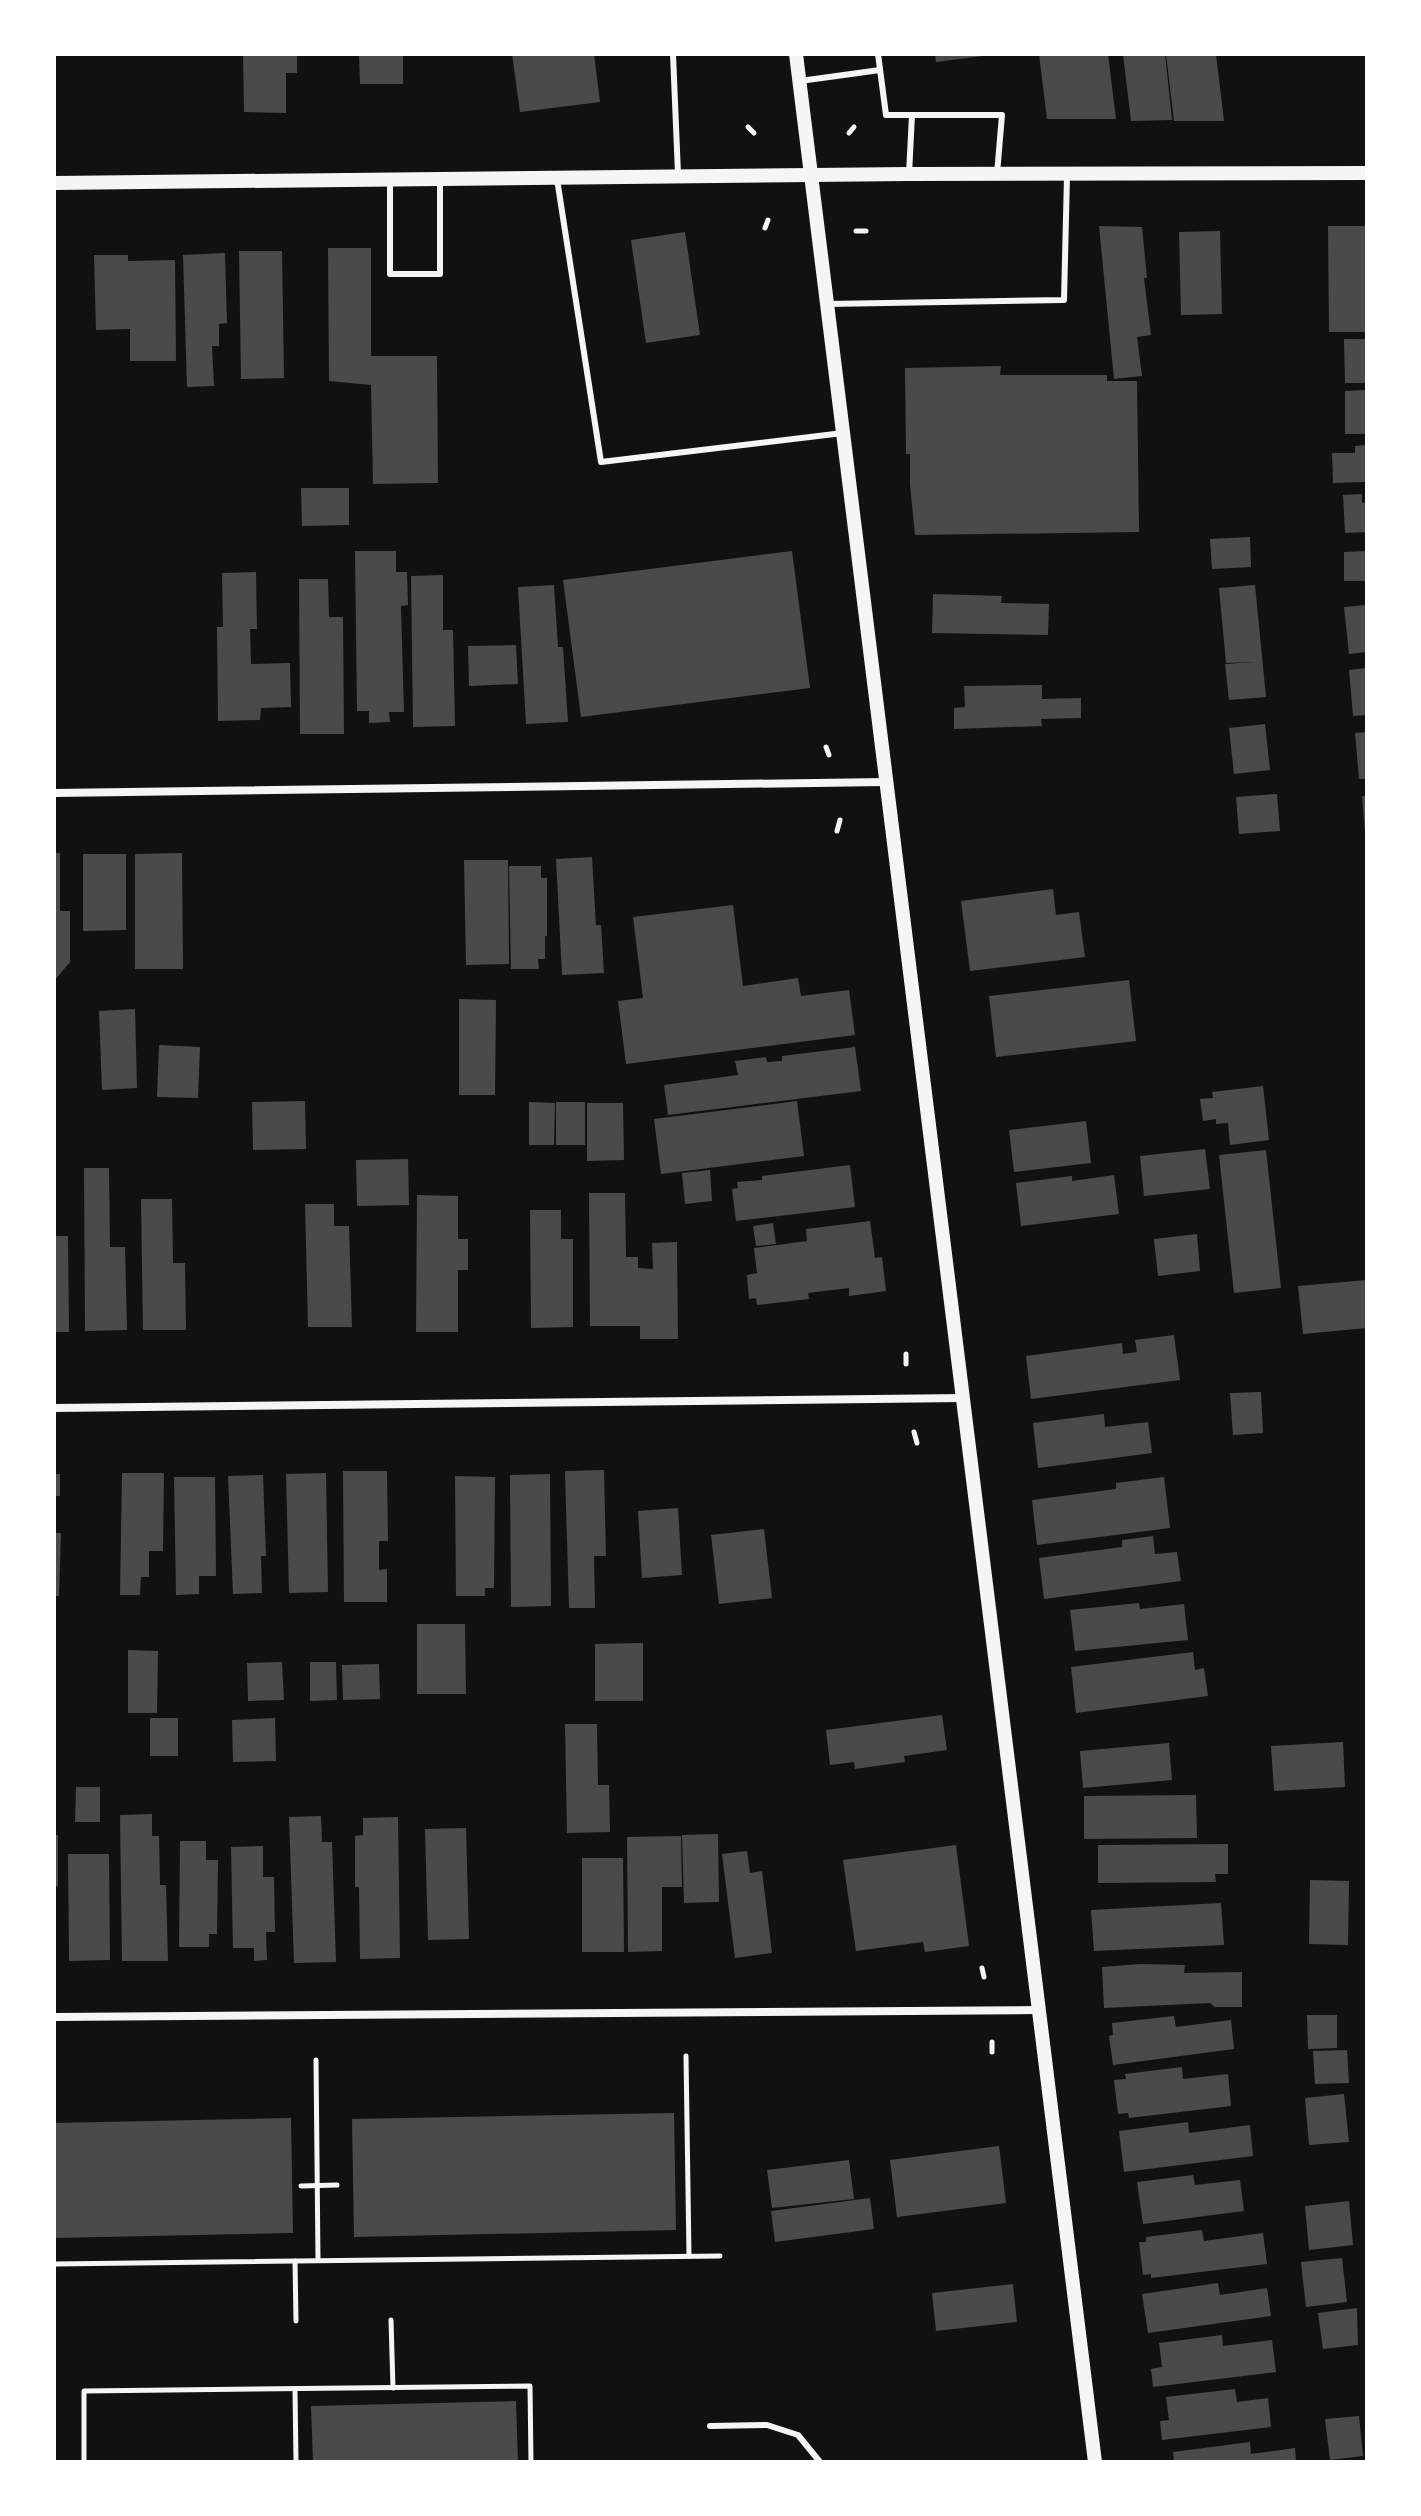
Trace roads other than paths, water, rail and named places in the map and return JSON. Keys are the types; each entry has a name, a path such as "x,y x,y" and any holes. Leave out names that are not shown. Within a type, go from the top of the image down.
{"street":[{"path":"796,54 1095,2462"},
{"path":"54,183 909,174 1367,173"},
{"path":"54,793 886,782"},
{"path":"54,1408 963,1398"},
{"path":"54,2017 1039,2010"}],"lane":[{"path":"673,54 678,178"},
{"path":"878,54 886,115 1002,115 997,175"},
{"path":"800,81 880,70"},
{"path":"909,174 912,115"},
{"path":"827,304 1064,300 1067,174"},
{"path":"557,179 601,462 843,433"},
{"path":"390,181 390,274 440,274 440,181"},
{"path":"710,2426 767,2425 798,2435 820,2462"}]}
